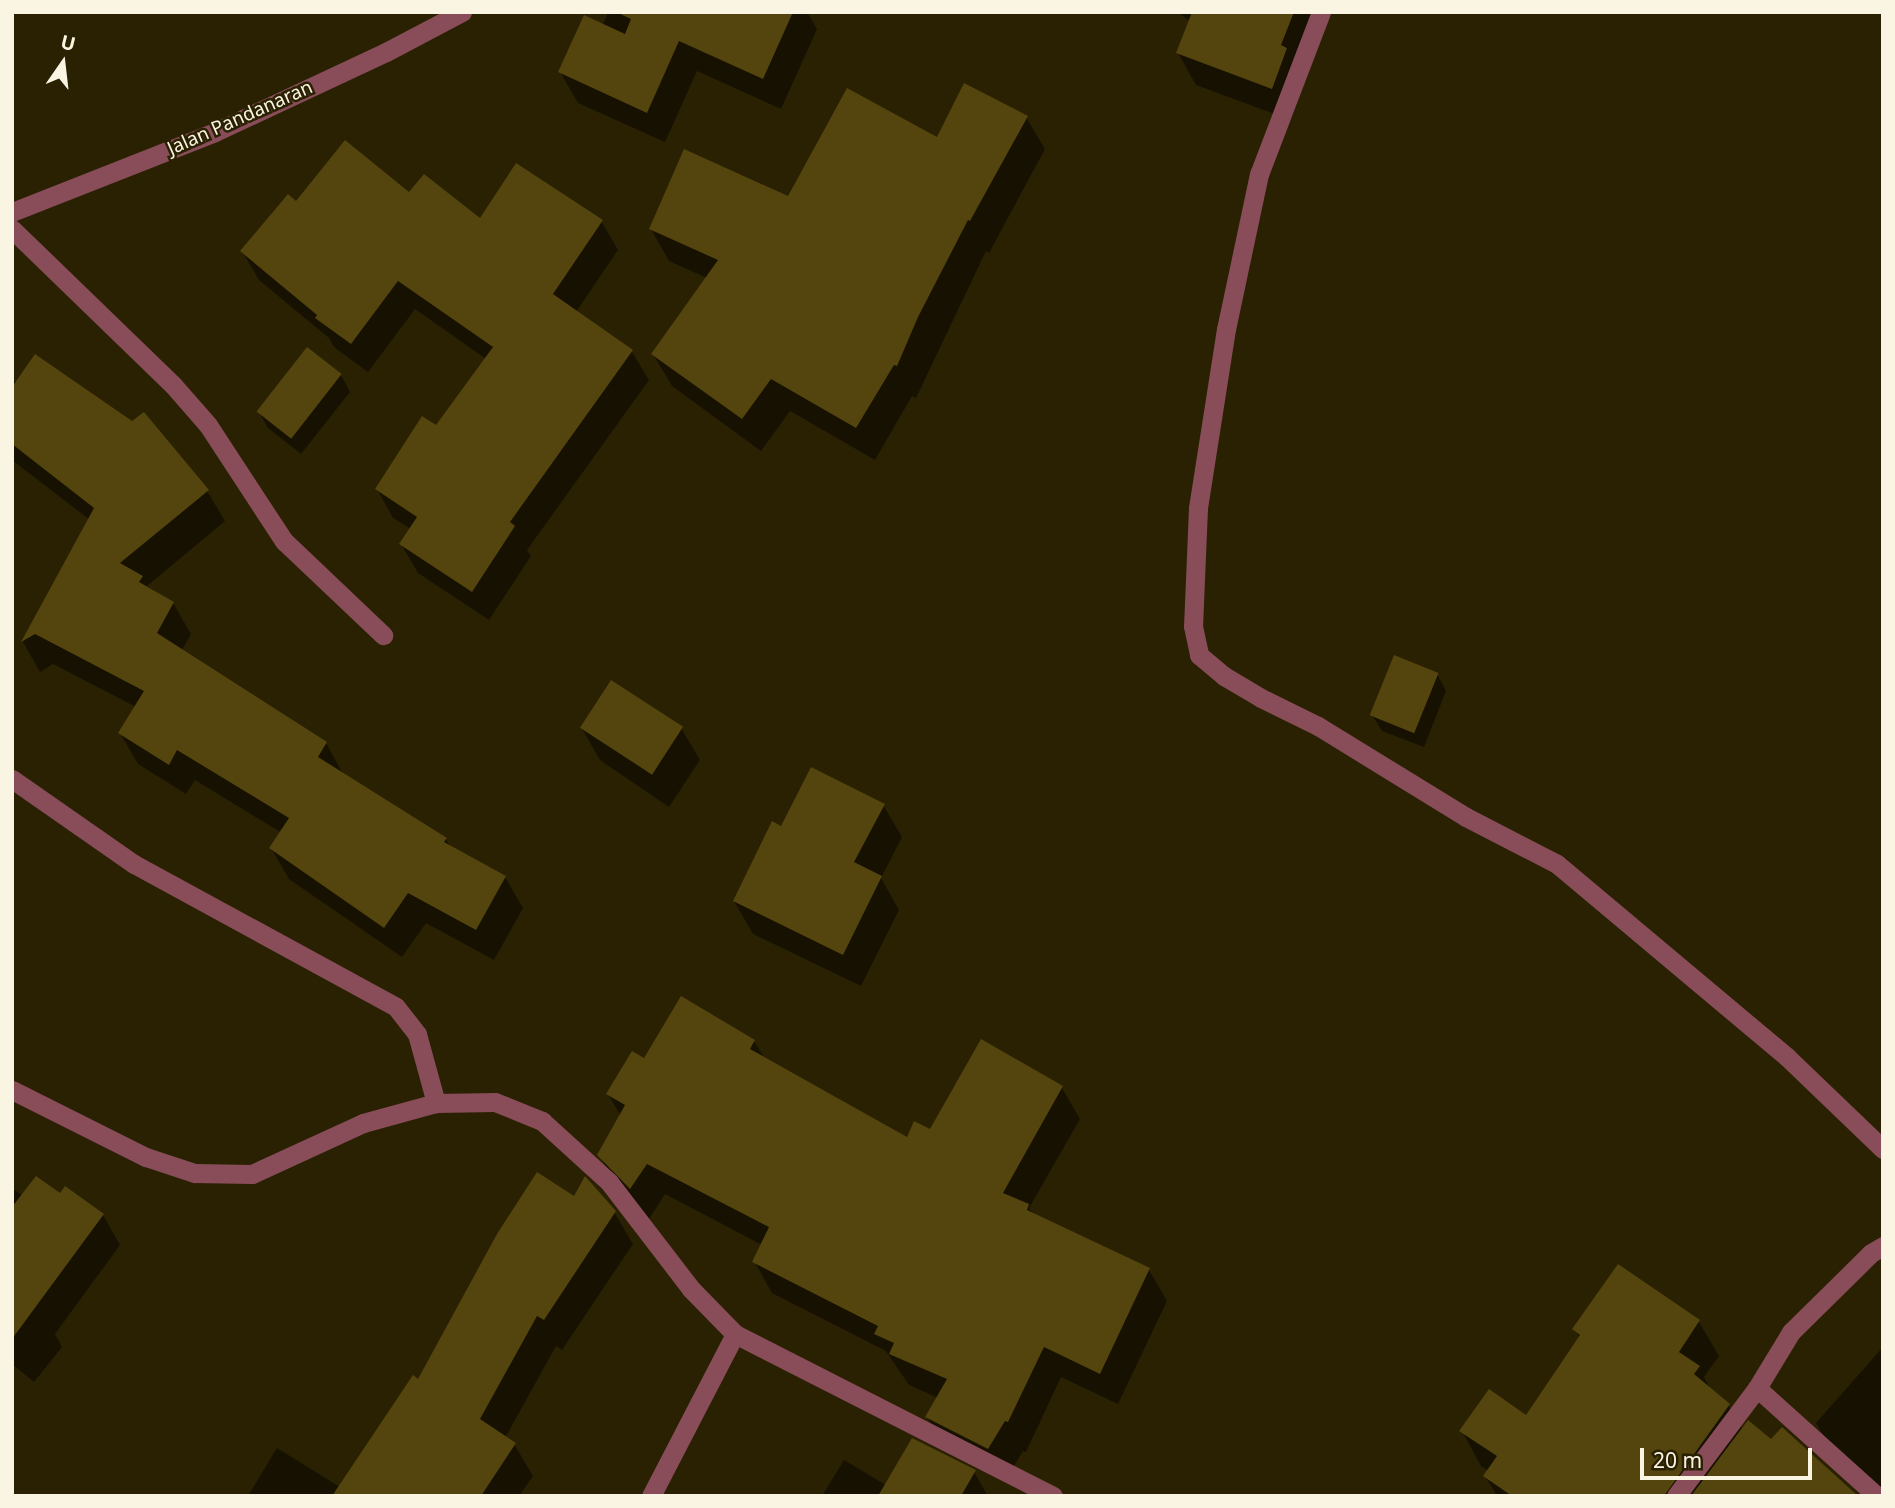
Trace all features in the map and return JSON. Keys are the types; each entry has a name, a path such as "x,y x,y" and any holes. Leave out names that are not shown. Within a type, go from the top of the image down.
{"street":[{"name":"Jalan Pandanaran","path":"12,212 215,132 386,52 462,12"},
{"path":"1321,12 1259,174 1226,329 1198,508 1193,626 1199,655 1224,676 1252,693 1318,726 1466,817 1557,864 1787,1057 1883,1149"},
{"path":"12,229 173,385 208,425 284,541 383,635"},
{"path":"12,779 134,864 396,1007 417,1034 436,1103"},
{"path":"12,1090 146,1157 194,1173 252,1174 363,1123 436,1103 495,1102 542,1121 609,1182 691,1289 735,1334 1053,1496"},
{"path":"1676,1496 1757,1388 1791,1332 1871,1253 1883,1246"},
{"path":"651,1496 735,1334"},
{"path":"1757,1388 1877,1496"}],"building":[{"path":"616,12 793,12 763,79 679,41 647,113 558,72 584,15 625,34 631,19"},
{"path":"1192,12 1294,12 1281,45 1287,48 1272,89 1176,53"},
{"path":"964,83 1028,116 970,221 968,220 918,317 897,366 894,365 856,428 771,379 742,419 651,354 718,260 649,229 684,149 788,196 847,88 937,137"},
{"path":"345,140 409,192 424,174 480,218 516,163 603,220 553,294 633,350 510,522 515,526 472,592 399,544 417,517 375,489 422,416 436,425 493,347 398,281 351,344 315,318 317,315 240,251 288,194 296,201"},
{"path":"307,347 342,374 291,439 257,412"},
{"path":"35,354 132,421 144,412 209,490 120,563 143,576 139,582 174,602 157,633 327,742 318,757 447,838 444,842 506,876 476,930 408,893 384,928 269,848 289,818 177,750 169,765 118,733 144,691 35,634 21,642 94,508 12,444 12,387"},
{"path":"1394,655 1439,673 1414,733 1370,715"},
{"path":"611,680 683,727 652,775 580,728"},
{"path":"811,767 885,804 854,862 882,876 843,955 733,901 772,821 781,826"},
{"path":"681,996 755,1040 750,1049 907,1137 914,1121 930,1129 981,1039 1063,1086 1003,1193 1029,1204 1027,1210 1150,1268 1100,1374 1044,1347 1008,1422 1005,1421 988,1449 925,1417 947,1379 889,1354 894,1343 874,1334 878,1326 752,1262 769,1227 647,1164 630,1189 597,1155 625,1105 606,1094 632,1051 644,1058"},
{"path":"537,1172 574,1196 585,1176 616,1211 544,1320 537,1316 480,1419 516,1443 481,1496 332,1496 413,1375 418,1379 497,1234"},
{"path":"36,1176 60,1193 65,1186 104,1214 12,1339 12,1207"},
{"path":"1618,1264 1700,1320 1679,1352 1700,1366 1694,1374 1730,1404 1664,1496 1512,1496 1483,1476 1497,1456 1459,1431 1489,1389 1526,1415 1580,1335 1572,1329"},
{"path":"1748,1420 1771,1439 1782,1427 1858,1496 1691,1496"},
{"path":"912,1438 976,1470 961,1496 878,1496"}]}
